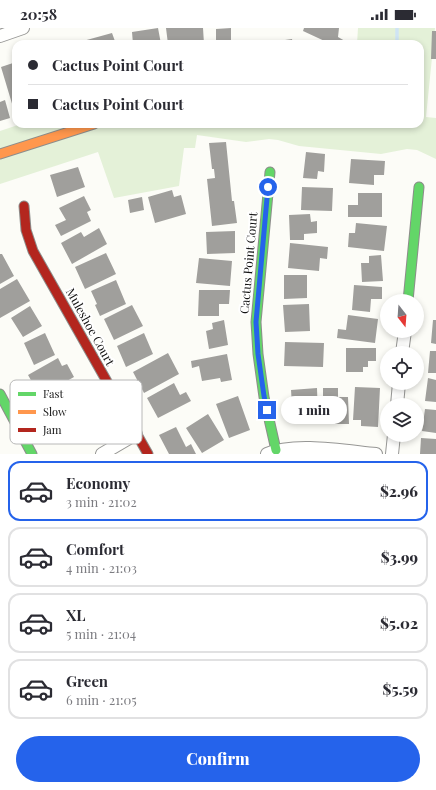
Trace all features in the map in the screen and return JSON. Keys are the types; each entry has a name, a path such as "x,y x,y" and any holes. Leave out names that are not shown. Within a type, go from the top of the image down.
{"street":[{"path":"0,36 23,28"},
{"path":"0,154 81,128"},
{"name":"Cactus Point Court","path":"270,172 256,322 258,354 272,452"},
{"path":"409,294 419,187"},
{"name":"Muleshoe Court","path":"24,206 26,230 33,251 106,380"},
{"path":"0,394 10,413"},
{"path":"392,454 393,442"},
{"path":"27,444 32,454"},
{"path":"102,454 119,444"},
{"path":"272,452 315,448 376,454"}],"green space":[{"path":"358,28 435,28 426,117 436,118 436,159 417,150 407,149 381,154 299,146 269,139 246,142 197,135 195,148 184,148 179,186 114,198 98,152 0,184 0,131 12,127 424,128 424,40 357,40"}],"building":[{"path":"158,28 160,40 133,40 132,32"},
{"path":"166,28 203,28 204,40 168,40"},
{"path":"231,28 231,40 216,40 216,29"},
{"path":"304,28 339,28 338,37 343,40 322,40 303,31"},
{"path":"432,31 436,31 436,59 431,59"},
{"path":"112,33 115,40 87,40"},
{"path":"12,63 12,104 1,67"},
{"path":"5,100 10,118 0,121 0,102"},
{"path":"226,142 232,201 234,201 237,223 212,226 207,179 215,178 214,169 212,169 209,143"},
{"path":"306,152 325,154 324,172 318,171 317,179 303,178"},
{"path":"351,159 385,161 384,175 374,175 374,185 349,183"},
{"path":"78,167 85,187 57,197 50,175"},
{"path":"302,187 333,188 332,211 301,210"},
{"path":"172,190 174,197 181,195 186,214 155,223 148,197"},
{"path":"358,193 382,193 382,217 348,217 348,205 358,205"},
{"path":"84,196 91,210 87,212 91,221 61,236 55,225 66,220 59,208"},
{"path":"142,197 144,210 130,213 128,200"},
{"path":"310,214 311,222 317,221 317,233 304,234 304,240 290,240 289,215"},
{"path":"356,223 387,226 384,251 348,247 349,233 355,233"},
{"path":"99,228 107,244 72,264 61,243 81,232 84,237"},
{"path":"235,231 235,253 207,254 206,232"},
{"path":"290,243 328,247 327,259 320,258 319,271 288,268"},
{"path":"106,253 116,274 85,289 75,267"},
{"path":"0,254 2,254 14,276 0,284"},
{"path":"381,255 383,281 362,282 361,263 369,263 369,256"},
{"path":"199,258 232,261 230,286 196,283"},
{"path":"284,275 307,275 307,298 284,299"},
{"path":"17,279 30,301 0,318 0,289"},
{"path":"116,280 126,304 100,316 95,305 97,304 91,291"},
{"path":"354,285 382,287 380,299 371,299 370,312 352,310"},
{"path":"199,290 230,290 229,304 219,304 219,316 198,316"},
{"path":"309,304 310,331 285,332 283,305"},
{"path":"132,305 143,326 114,340 104,319"},
{"path":"30,306 42,326 23,337 11,318"},
{"path":"348,315 378,319 375,343 337,338 338,329 346,330"},
{"path":"224,320 228,345 209,349 206,331 213,329 212,323"},
{"path":"433,320 436,320 436,344 431,343"},
{"path":"45,333 55,355 34,365 24,343"},
{"path":"144,333 153,354 126,367 117,346"},
{"path":"285,342 324,343 323,367 284,366"},
{"path":"346,348 376,348 376,361 368,361 368,367 363,367 363,372 346,372"},
{"path":"430,351 436,351 436,373 428,373"},
{"path":"168,353 179,374 144,393 142,389 142,380 137,380 133,372"},
{"path":"227,354 232,380 221,382 220,378 202,381 199,366 192,368 191,361"},
{"path":"58,358 62,366 67,364 74,377 69,380 31,380 28,375"},
{"path":"428,378 436,380 436,402 425,401"},
{"path":"174,383 180,395 186,392 191,401 158,418 147,398"},
{"path":"355,387 380,388 378,427 361,426 361,420 353,420"},
{"path":"317,388 318,419 293,420 291,390"},
{"path":"323,388 338,388 338,397 348,397 349,424 335,424 335,415 323,415"},
{"path":"238,396 250,430 229,438 216,404"},
{"path":"425,409 436,410 436,433 424,431"},
{"path":"208,414 224,440 202,453 186,428"},
{"path":"176,427 186,447 191,444 196,454 169,454 159,435"},
{"path":"424,438 436,439 436,454 420,454 421,442 424,442"}],"waterway":[{"path":"397,28 397,40"}],"traffic: fast":[{"path":"270,172 256,322 258,354 264,397 276,450"},
{"path":"409,294 419,187"},
{"path":"0,394 10,413"},
{"path":"27,444 32,454"}],"traffic: slow":[{"path":"0,154 81,128"}],"traffic: jam":[{"path":"24,206 26,230 33,251 106,380"},
{"path":"142,443 148,454"}],"route":[{"path":"267,410 258,354 256,322 268,187"}]}
